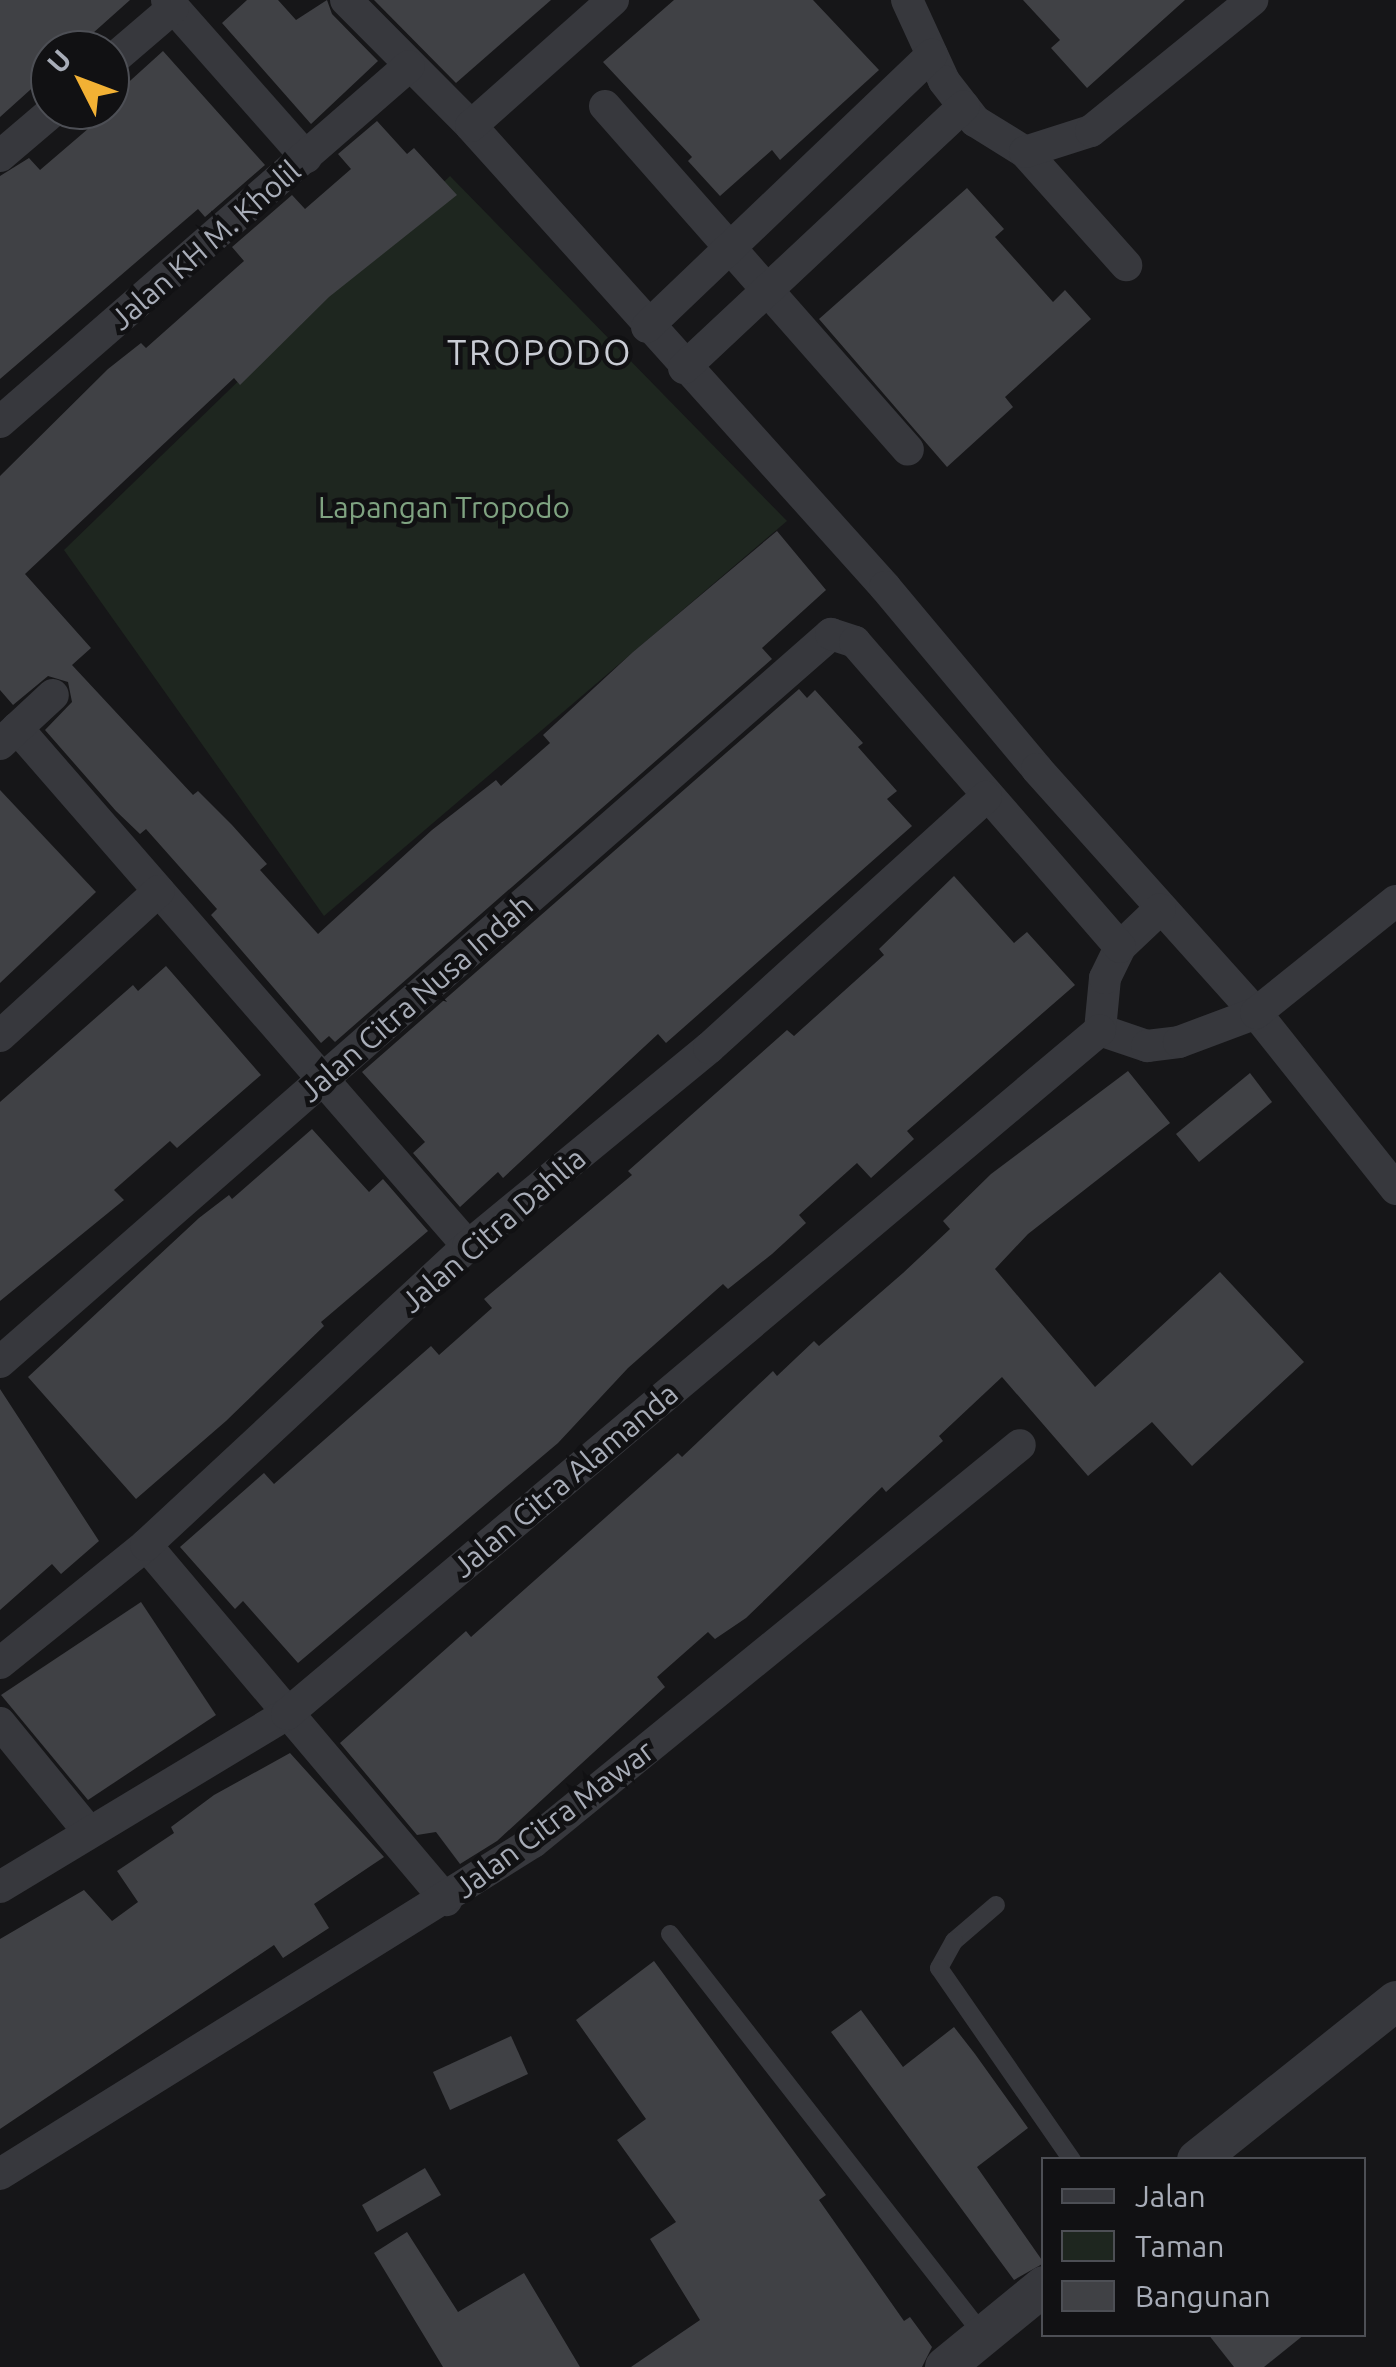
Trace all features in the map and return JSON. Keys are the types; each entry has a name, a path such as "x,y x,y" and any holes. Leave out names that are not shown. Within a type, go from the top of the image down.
{"street":[{"path":"346,0 470,126 885,587 1160,909 1256,1013 1396,1190"},
{"path":"470,126 614,0"},
{"path":"907,0 932,55 975,121 1026,152 1126,265"},
{"path":"1026,152 1091,131 1252,0"},
{"path":"130,43 170,4 306,157"},
{"path":"648,327 932,55"},
{"name":"Jalan KH M. Kholil","path":"0,422 409,66"},
{"path":"605,106 908,450"},
{"path":"684,368 964,106"},
{"path":"0,156 31,130"},
{"name":"Jalan Citra Nusa Indah","path":"0,1362 832,634 855,642 986,797"},
{"path":"54,696 9,736 160,892 468,1246"},
{"path":"986,797 1120,947"},
{"name":"Jalan Citra Dahlia","path":"0,1663 146,1545 468,1246 709,1048 986,797"},
{"path":"0,1036 160,892"},
{"path":"1160,909 1120,947 1105,978 1100,1030 1147,1046 1179,1042 1256,1013 1396,901"},
{"name":"Jalan Citra Alamanda","path":"0,1888 88,1831 287,1714 1100,1030"},
{"name":"Jalan Citra Mawar","path":"0,2174 446,1900 533,1842 1020,1445"},
{"path":"146,1545 446,1900"},
{"path":"0,1723 88,1831"},
{"path":"1201,2157 1396,2001"},
{"path":"945,2367 1041,2288"}],"lane":[{"path":"996,1906 954,1942 939,1968 1070,2157"},
{"path":"670,1934 984,2336"}],"green space":[{"name":"Lapangan Tropodo","path":"450,176 787,521 324,916 64,550"}],"building":[{"path":"0,0 130,0 96,30 30,30 30,90 0,117"},
{"path":"247,0 278,0 296,20 327,0 332,14 378,61 311,124 222,23"},
{"path":"374,0 551,0 456,83"},
{"path":"674,0 813,0 879,70 780,160 772,150 720,196 688,161 692,157 603,62"},
{"path":"1023,0 1185,0 1087,88 1051,48 1060,40"},
{"path":"163,51 265,165 205,217 198,209 0,379 0,176 29,158 40,170 87,130 130,130 130,81"},
{"path":"377,121 407,154 414,148 457,195 329,297 240,385 234,378 25,574 91,648 72,665 193,795 198,791 232,825 267,864 260,870 318,934 432,830 496,780 501,786 550,743 543,735 633,652 777,531 826,590 762,648 772,659 335,1042 329,1036 321,1043 211,915 217,909 146,829 140,834 116,811 45,730 72,702 68,682 48,676 13,705 0,690 0,476 108,369 141,343 146,348 244,261 232,247 292,195 305,209 351,169 338,154"},
{"path":"967,188 1004,229 995,237 1053,302 1065,290 1091,319 1005,397 1013,407 947,467 819,319"},
{"path":"799,689 807,698 815,690 863,743 858,747 897,791 887,799 912,826 666,1043 658,1034 503,1178 498,1172 460,1207 413,1153 425,1142 362,1072"},
{"path":"0,790 96,892 0,983"},
{"path":"954,876 1014,943 1027,932 1075,985 907,1131 914,1139 871,1178 857,1163 799,1215 806,1223 772,1254 728,1289 723,1284 628,1368 558,1443 298,1663 243,1601 235,1609 180,1547 264,1473 274,1484 431,1346 439,1355 492,1308 484,1299 632,1175 628,1171 787,1030 794,1036 884,955 879,949"},
{"path":"166,966 261,1075 177,1148 170,1141 114,1190 124,1200 0,1301 0,1102 133,985 138,991"},
{"path":"1128,1071 1170,1123 1028,1234 995,1269 1095,1387 1220,1272 1304,1362 1192,1466 1152,1422 1088,1476 1002,1377 939,1436 943,1441 886,1492 882,1487 746,1618 715,1639 708,1632 657,1677 665,1687 497,1841 460,1864 436,1832 417,1835 340,1743 466,1631 471,1637 678,1453 682,1457 773,1371 777,1376 814,1341 819,1346 903,1273 950,1229 943,1221 991,1174"},
{"path":"1250,1073 1272,1102 1199,1162 1176,1134"},
{"path":"312,1129 369,1192 383,1179 428,1231 321,1322 324,1326 226,1421 136,1499 28,1377 199,1218 229,1195 232,1199"},
{"path":"0,1389 99,1541 61,1574 52,1564 0,1610"},
{"path":"141,1602 216,1715 88,1800 1,1695"},
{"path":"290,1753 384,1857 314,1904 329,1928 283,1958 274,1945 0,2129 0,1939 84,1890 112,1921 138,1902 117,1871 174,1833 171,1827 214,1795"},
{"path":"654,1961 826,2195 819,2200 904,2321 910,2317 932,2347 922,2367 631,2367 700,2320 650,2239 676,2222 617,2140 646,2119 576,2020"},
{"path":"861,2010 903,2067 954,2027 1028,2128 977,2167 1041,2259 1041,2265 1014,2280 831,2032"},
{"path":"511,2036 528,2074 450,2110 433,2072"},
{"path":"425,2168 441,2195 377,2232 362,2205"},
{"path":"407,2232 458,2312 524,2273 580,2367 443,2367 374,2253"},
{"path":"1210,2337 1301,2337 1264,2367 1234,2367"}],"district":[{"name":"TROPODO","path":"540,352"}]}
